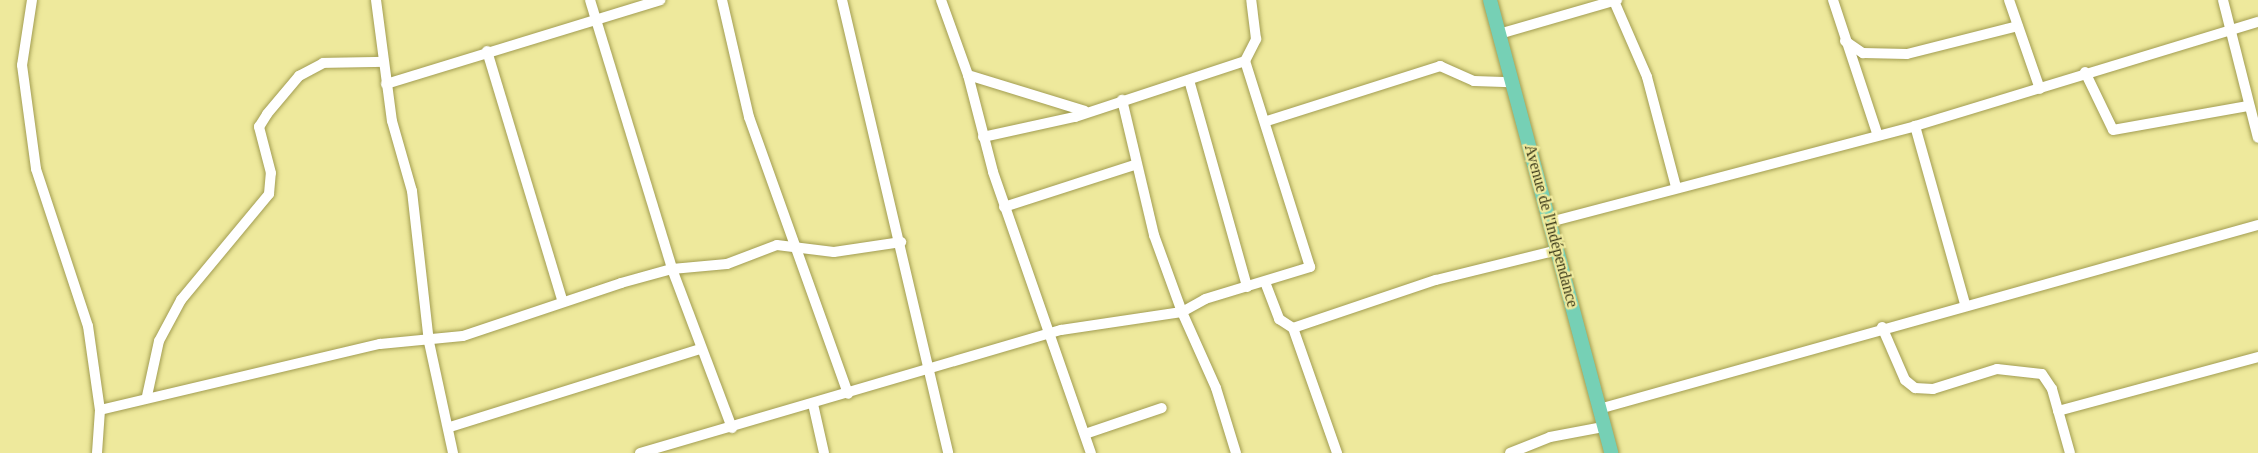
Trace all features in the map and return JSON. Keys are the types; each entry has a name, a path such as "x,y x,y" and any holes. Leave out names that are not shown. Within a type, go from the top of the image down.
{"main road":[{"name":"Avenue de l'Indépendance","path":"1490,0 1611,453"}],"street":[{"path":"32,0 22,65 36,169 88,326 100,410 97,453"},
{"path":"376,0 386,84 412,191 429,342 450,427 453,453"},
{"path":"590,0 672,269 700,349 732,428"},
{"path":"386,84 487,51 660,0"},
{"path":"722,0 749,117 848,394"},
{"path":"842,0 901,242 948,453"},
{"path":"941,0 968,75 983,137 1004,207 1052,334 1091,453"},
{"path":"983,137 1085,111 1245,61 1256,39 1251,0"},
{"path":"1499,34 1615,0 1647,77 1676,187"},
{"path":"1833,0 1877,133"},
{"path":"2009,0 2040,89"},
{"path":"2223,0 2248,106 2257,132"},
{"path":"1550,222 1877,133 1915,126 2040,89 2085,72 2258,22"},
{"path":"1845,41 1863,53 1907,54 2018,26"},
{"path":"487,51 563,302"},
{"path":"640,453 678,448 732,428 1102,320 1182,312 1247,287 1308,269 1310,263 1268,121 1245,61"},
{"path":"147,396 159,341 181,300 269,194 272,173 259,127 267,114 299,76 323,63 383,62"},
{"path":"1268,121 1440,66 1474,81 1511,82"},
{"path":"2085,72 2113,130 2248,106"},
{"path":"968,75 1085,111"},
{"path":"1190,80 1247,287"},
{"path":"1122,100 1134,165 1182,312 1216,388 1236,453"},
{"path":"1915,126 1965,304"},
{"path":"1004,207 1134,165"},
{"path":"1599,409 1882,327 2258,225"},
{"path":"100,410 147,396 381,344 429,342 672,269 727,264 777,245 834,252 901,242"},
{"path":"1293,328 1436,280 1558,250"},
{"path":"1265,282 1279,319 1293,328 1337,453"},
{"path":"1882,327 1905,380 1915,388 1933,390 1962,377 2019,368 2042,374 2058,411 2070,453"},
{"path":"450,427 700,349"},
{"path":"2058,411 2258,357"},
{"path":"813,404 824,453"},
{"path":"1085,434 1162,408"},
{"path":"1510,453 1550,437 1603,427"}]}
